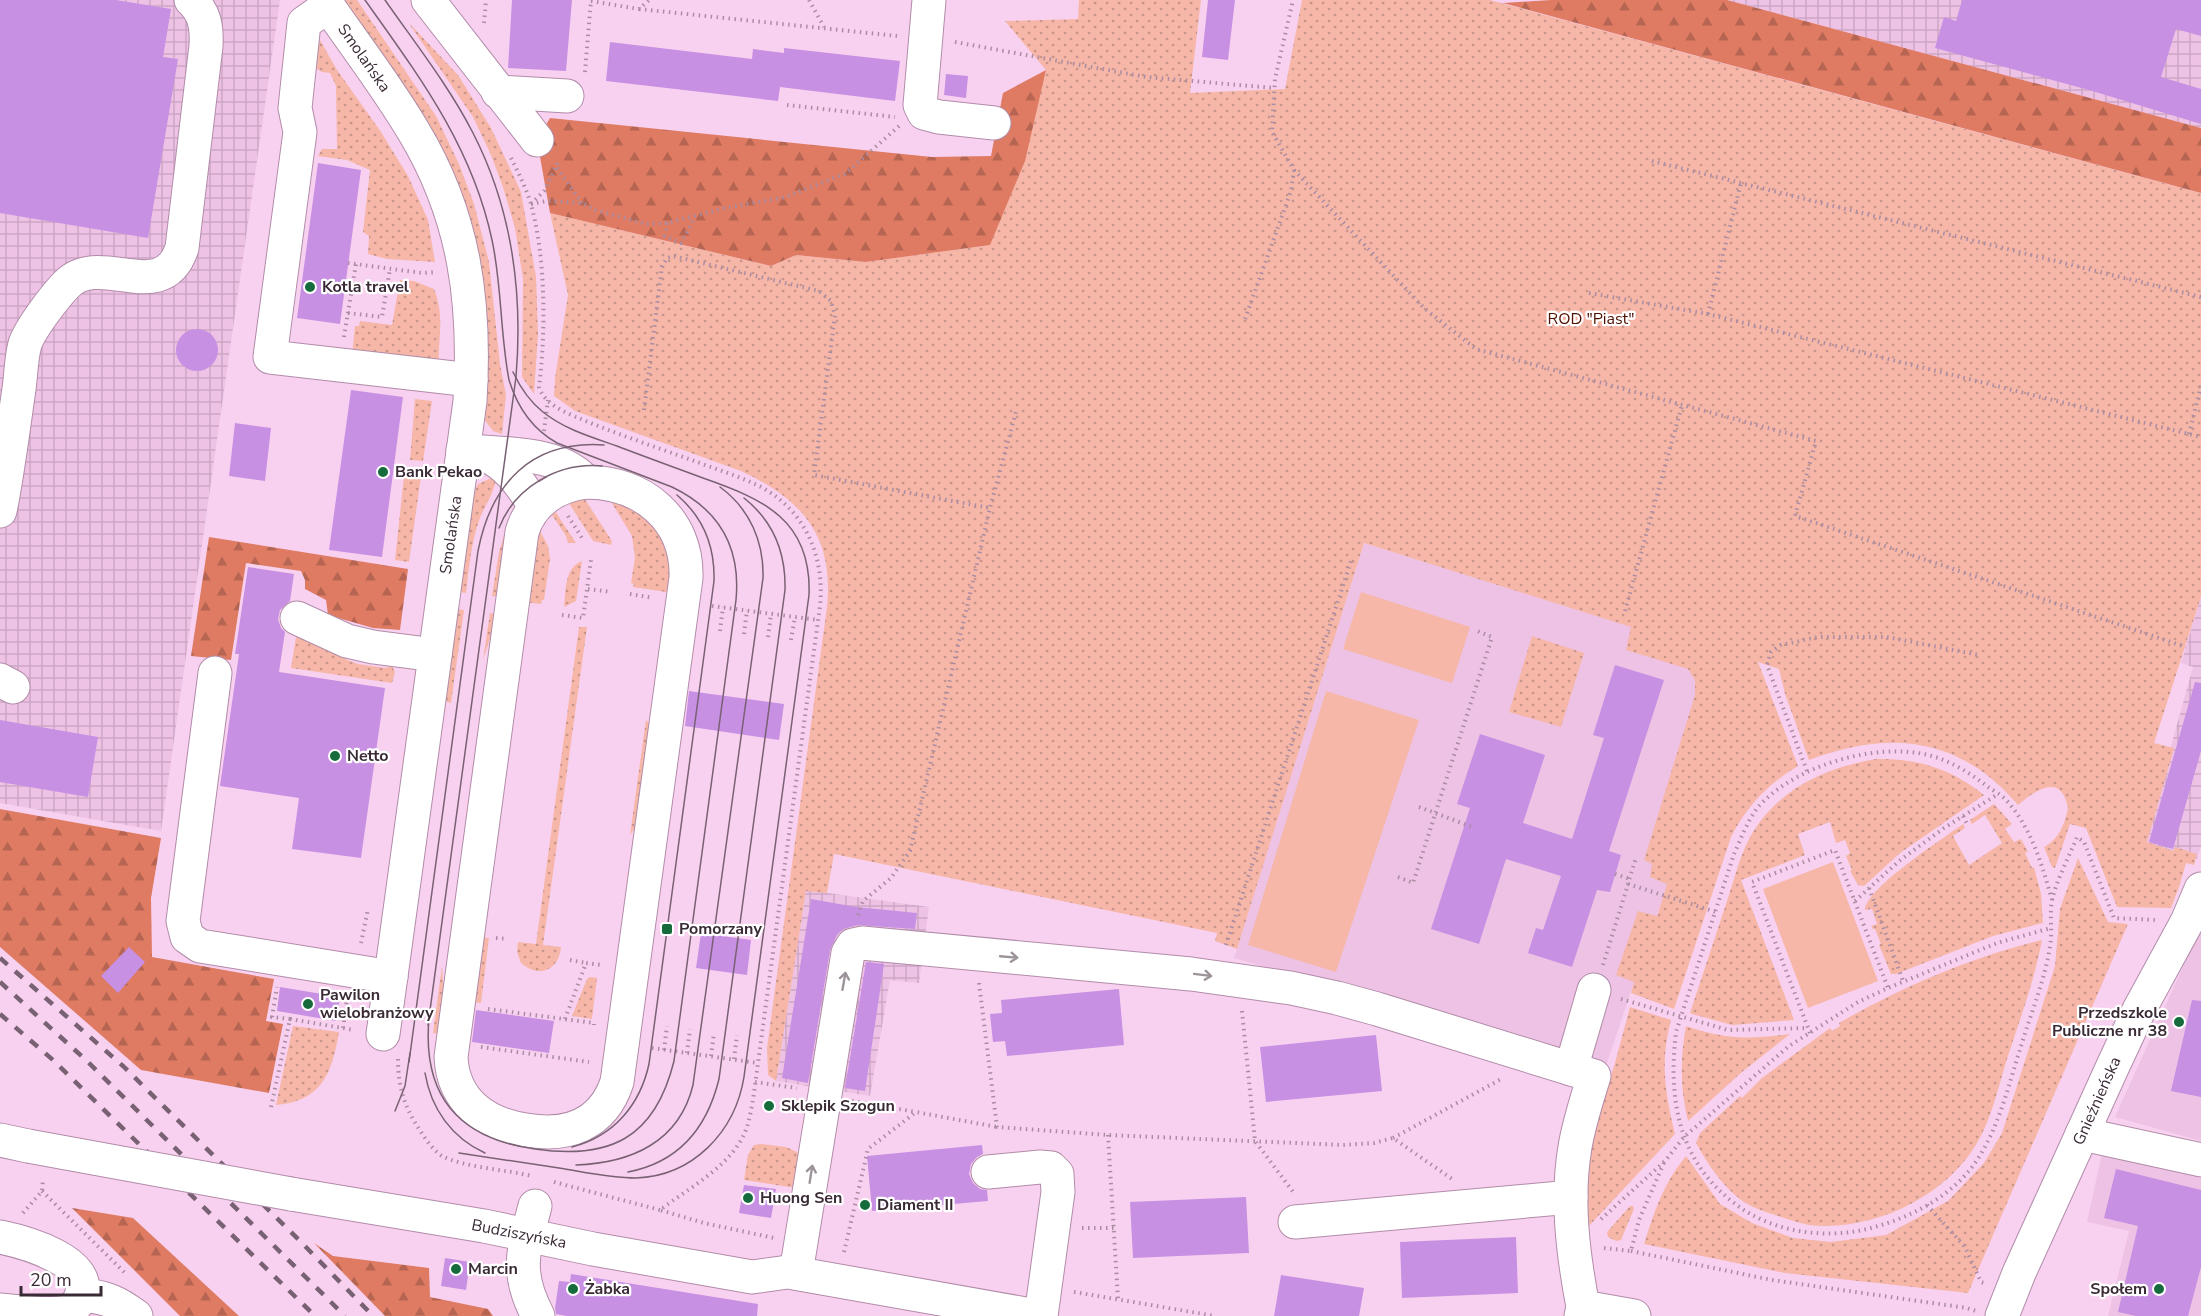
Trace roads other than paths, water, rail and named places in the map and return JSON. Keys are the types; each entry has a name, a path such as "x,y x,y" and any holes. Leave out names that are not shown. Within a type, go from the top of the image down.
{"street":[{"path":"0,512 25,344 58,294 69,282 85,274 100,272 138,277 158,276 172,266 179,257 207,46 206,22 198,7 191,0"},
{"path":"428,0 537,140"},
{"path":"929,0 920,105 924,112 939,117 994,123"},
{"path":"326,3 304,23 295,108 300,132 270,357 471,380"},
{"name":"Smolańska","path":"326,3 415,134 444,193 458,237 469,289 472,328 470,451 435,655 391,977 378,1038"},
{"path":"498,92 567,96"},
{"path":"470,451 511,454 561,464 578,473 586,482"},
{"path":"470,451 492,458 510,471 550,510"},
{"path":"586,482 618,487 643,497 668,517 679,535 686,559 686,578 619,1074 612,1094 600,1113 579,1127 557,1132 513,1128 482,1116 462,1095 451,1064 520,543 525,521 550,510 558,490 586,482"},
{"path":"297,618 347,641 435,655"},
{"path":"215,673 183,921 187,937 200,946 391,977"},
{"name":"Gnieźnieńska","path":"1998,1308 2139,1010 2187,922 2201,890"},
{"path":"792,1272 848,953 853,945 862,943 1239,980 1337,998 1594,1076 1575,1145 1571,1197 1573,1245 1582,1311 1634,1316"},
{"path":"1571,1069 1594,990"},
{"path":"2082,1134 2201,1160"},
{"name":"Budziszyńska","path":"24,1153 364,1206 537,1200 752,1277 792,1272 1039,1316"},
{"path":"988,1172 1040,1167 1051,1168 1057,1174 1058,1192 1039,1316"},
{"path":"1305,1221 1571,1197"},
{"path":"537,1200 523,1258 522,1275 538,1316"},
{"path":"0,1310 65,1312 75,1306 82,1295 82,1282 74,1269 48,1251 21,1241 1,1237"},
{"path":"82,1295 118,1302 136,1316"}],"tram line":[{"path":"365,0 424,85 457,143 471,174 492,240 509,380 521,408 540,431 557,443 672,487 703,507 715,519 731,547 737,581 674,1061 666,1087 655,1109 641,1126 625,1138 607,1146 586,1151 562,1152 535,1149 485,1135 466,1123 451,1109 439,1091 432,1070 428,1046 429,1018"},
{"path":"385,0 453,98 486,162 506,221 512,252 518,314 516,377 428,1025"},
{"path":"459,1153 607,1176 636,1178 676,1169 693,1160 721,1133 739,1097 744,1077 809,595 808,569 802,548 793,531 780,516 764,504 725,486 569,428 533,403 513,372"},
{"path":"409,1062 478,551 484,527 504,487 518,471 535,459 555,450 578,445 604,445"},
{"path":"499,528 506,513 516,500 540,480 570,468 602,466"},
{"path":"576,1165 615,1160 650,1146 676,1122 686,1105 693,1085 763,578 761,552 753,527 740,505 720,487"},
{"path":"572,1147 600,1135 623,1117 639,1093 649,1064 714,581 712,556 706,534 694,513 677,495"},
{"path":"628,1172 662,1160 689,1140 707,1113 719,1079 785,590 783,563 776,539 763,517 744,498"},
{"path":"395,1111 405,1086 410,1053"},
{"path":"425,1073 432,1099 445,1121 453,1131 473,1147 485,1153"}],"railway":[{"path":"0,958 123,1066 373,1316"},
{"path":"0,982 87,1061 345,1316"},
{"path":"0,1014 53,1060 315,1316"}],"place":[{"name":"Kotla travel","path":"310,287"},
{"name":"Bank Pekao","path":"383,472"},
{"name":"Netto","path":"335,756"},
{"name":"Pomorzany","path":"667,929"},
{"name":"Pawilon wielobranżowy","path":"308,1004"},
{"name":"Przedszkole Publiczne nr 38","path":"2179,1022"},
{"name":"Sklepik Szogun","path":"769,1106"},
{"name":"Huong Sen","path":"748,1198"},
{"name":"Diament II","path":"865,1205"},
{"name":"Marcin","path":"456,1269"},
{"name":"Żabka","path":"573,1289"},
{"name":"Społem","path":"2159,1289"}],"park label":[{"name":"ROD \"Piast\"","path":"1591,319"}]}
